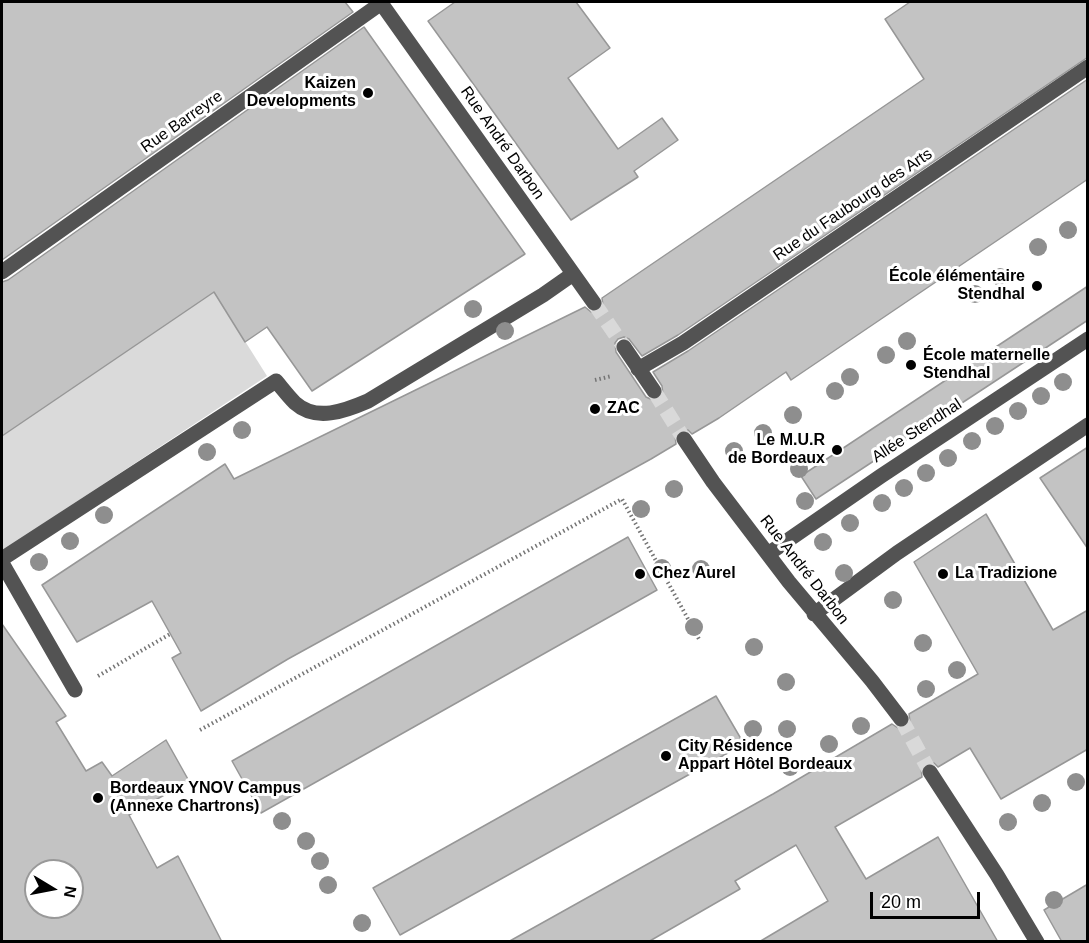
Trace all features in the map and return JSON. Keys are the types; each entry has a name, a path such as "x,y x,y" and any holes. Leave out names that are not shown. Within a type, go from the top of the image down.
{"street":[{"name":"Rue Barreyre","path":"2,272 382,2"},
{"name":"Rue André Darbon","path":"382,2 594,303"},
{"name":"Rue du Faubourg des Arts","path":"638,369 683,343 1088,67"},
{"path":"75,690 2,561 276,381 296,404 309,412 329,414 350,409 378,396 543,295 573,274"},
{"name":"Allée Stendhal","path":"768,554 880,476 1088,339"},
{"path":"624,347 654,391"},
{"path":"814,614 897,553 1088,425"},
{"name":"Rue André Darbon","path":"684,439 713,482 814,614 872,681 901,719"},
{"path":"930,772 997,875 1036,942"}],"path":[{"path":"200,730 622,499 699,639"},
{"path":"75,690 170,634"}],"shaded area":[{"path":"214,292 267,376 2,551 2,436"}],"building":[{"path":"2,2 345,2 353,12 2,260"},
{"path":"455,2 576,2 610,48 568,78 618,149 662,118 678,140 634,171 638,177 571,220 428,21"},
{"path":"910,2 1088,2 1088,57 678,335 642,356 629,339 624,337 618,339 615,343 616,352 646,397 655,401 663,395 662,386 653,372 688,351 1088,79 1088,179 791,380 786,372 692,434 688,430 679,431 675,435 676,444 651,459 288,659 201,711 172,658 181,653 152,601 77,642 42,585 225,464 234,479 585,307 591,312 599,311 603,306 602,298 924,79 885,19"},
{"path":"364,27 525,254 312,391 267,327 245,342 214,292 2,436 2,282 8,280"},
{"path":"1088,286 1088,320 816,499 801,476"},
{"path":"1088,447 1088,549 1040,478"},
{"path":"986,514 1053,630 1088,610 1088,749 1001,799 970,748 938,767 934,763 925,764 921,768 922,777 835,827 866,879 938,837 998,942 759,942 828,901 796,845 735,881 740,889 648,942 508,942 773,794 892,724 898,728 906,727 910,722 909,714 978,674 914,562"},
{"path":"628,537 657,590 261,813 232,761"},
{"path":"2,624 66,716 56,722 86,771 102,762 112,776 166,740 189,781 129,815 157,868 178,856 222,942 2,942"},
{"path":"716,696 744,744 400,935 373,888"},
{"path":"1088,884 1088,942 1062,942 1044,910"}],"tunnel":[{"path":"594,303 624,347"},
{"path":"654,391 684,439"},
{"path":"901,719 930,772"}],"place":[{"name":"Kaizen Developments","path":"368,93"},
{"name":"École élémentaire Stendhal","path":"1037,286"},
{"name":"École maternelle Stendhal","path":"911,365"},
{"name":"ZAC","path":"595,409"},
{"name":"Le M.U.R de Bordeaux","path":"837,450"},
{"name":"Chez Aurel","path":"640,574"},
{"name":"La Tradizione","path":"943,574"},
{"name":"City Résidence Appart Hôtel Bordeaux","path":"666,756"},
{"name":"Bordeaux YNOV Campus (Annexe Chartrons)","path":"98,798"}]}
